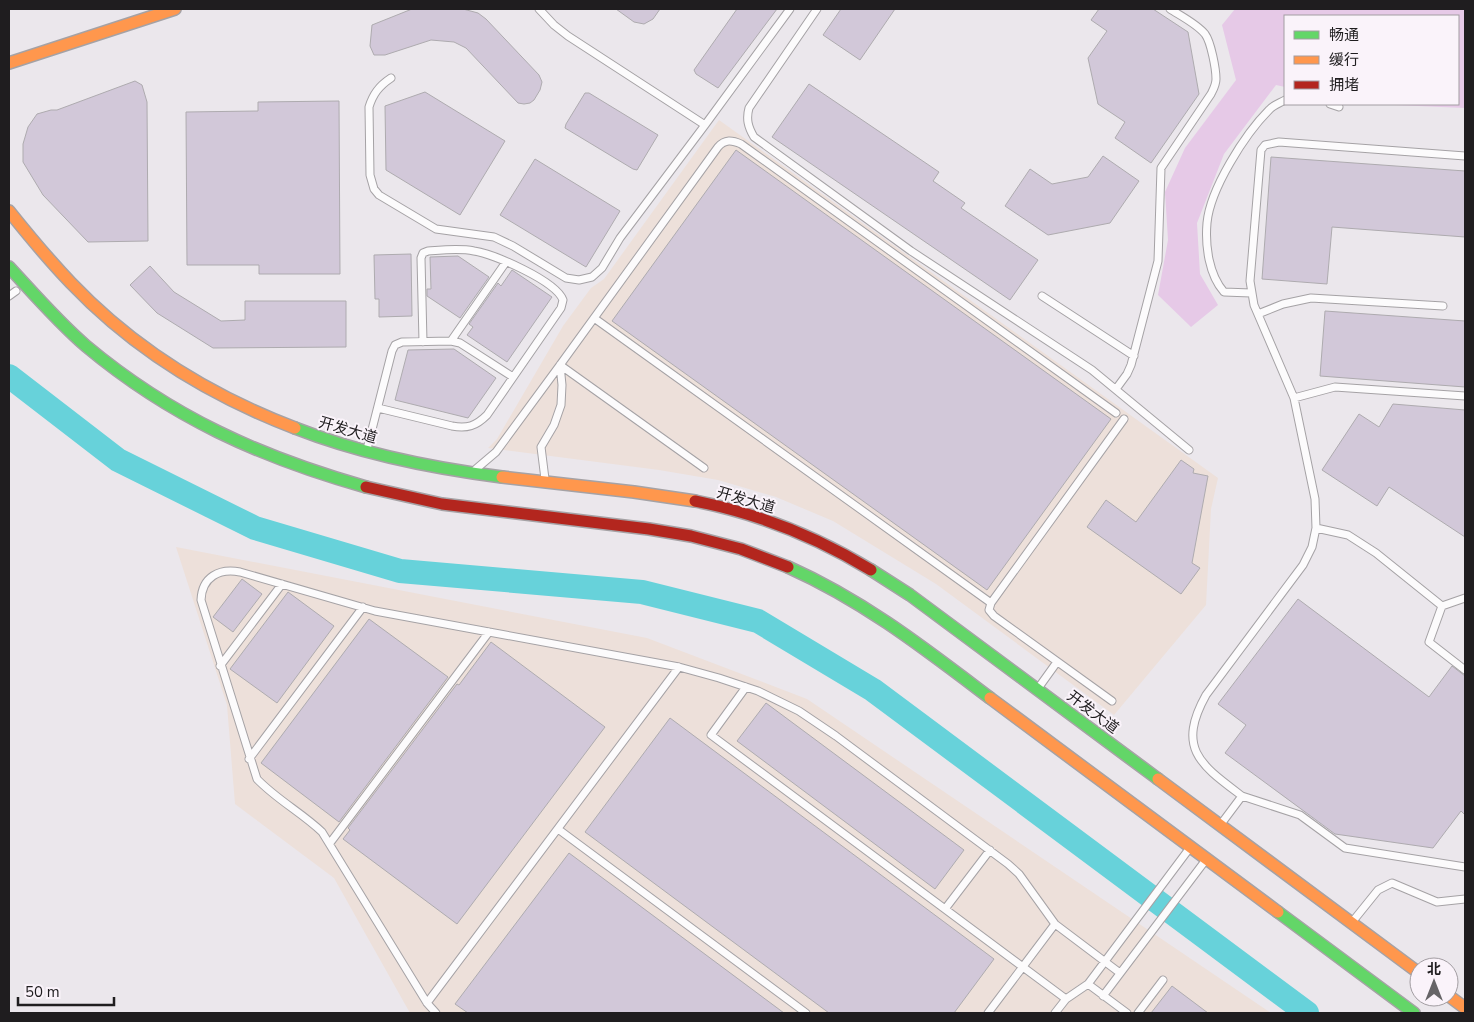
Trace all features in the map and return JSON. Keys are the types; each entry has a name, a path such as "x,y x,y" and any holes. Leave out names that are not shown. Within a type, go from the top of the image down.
{"main road":[{"path":"9,63 175,9"},
{"name":"开发大道","path":"9,210 46,257 75,289 120,330 184,375 245,409 309,435 411,463 469,473 692,500 726,508 791,529 822,543 882,576 1409,966"},
{"path":"9,267 51,314 77,339 135,384 197,423 264,454 333,478 439,504 686,534 748,550 808,574 890,623 1414,1013"}],"lane":[{"path":"540,9 554,25 568,36 705,125"},
{"path":"390,78 379,87 369,107 370,175 374,189 379,195 436,229 494,237 513,246 570,280 584,280 599,272 620,238 790,9"},
{"path":"817,9 749,108 747,120 754,137 911,251 1068,353 1116,388 1189,450"},
{"path":"1116,388 1127,374 1134,356 1158,261 1161,168 1210,94 1216,79 1210,44 1206,36 1200,29 1170,9"},
{"path":"1251,293 1224,292 1216,283 1207,250 1207,223 1214,196 1236,151 1270,108 1284,101"},
{"path":"1333,105 1339,107"},
{"path":"469,473 496,452 718,147 728,140 735,141 1116,413"},
{"path":"1465,156 1279,142 1265,145 1260,156 1250,281 1251,293 1294,398 1316,509 1316,528 1312,548 1303,565 1206,695 1195,718 1193,738 1198,757 1210,772 1242,796 1300,816 1345,848 1465,867"},
{"path":"378,408 462,428 472,426 487,415 561,308 563,300 559,293 530,273 506,262 474,251 428,251 423,253 421,258 423,342"},
{"path":"451,341 506,262"},
{"path":"9,296 16,291"},
{"path":"1042,296 1134,356"},
{"path":"1258,314 1283,304 1312,298 1443,306"},
{"path":"594,318 991,603"},
{"path":"367,451 395,345 402,342 451,341 467,346 513,377"},
{"path":"560,365 704,468"},
{"path":"546,482 541,447 554,425 561,405 560,365"},
{"path":"1294,398 1336,387 1465,396"},
{"path":"1112,701 994,616 989,610 991,603 1124,419"},
{"path":"1316,528 1348,535 1376,553 1442,606"},
{"path":"436,1013 427,1003 322,832 265,788 257,779 249,759 201,600 205,583 218,572 229,570 363,607 679,667 746,687 799,711 836,736 990,850 1019,874 1055,924 1120,973"},
{"path":"220,666 282,584"},
{"path":"1442,606 1465,598"},
{"path":"1442,606 1429,642 1465,670"},
{"path":"249,759 363,607"},
{"path":"330,844 489,632"},
{"path":"1037,689 1057,662"},
{"path":"427,1003 679,667"},
{"path":"746,687 711,735 1066,999"},
{"path":"1220,825 1242,796"},
{"path":"558,828 806,1013"},
{"path":"1055,1013 1066,999 1088,984 1191,847"},
{"path":"945,910 990,850"},
{"path":"1103,996 1206,858"},
{"path":"1351,923 1378,890 1392,883 1437,902 1465,899"},
{"path":"988,1013 1055,924"},
{"path":"1138,1013 1163,980"},
{"path":"1088,984 1126,1013"}],"shaded area":[{"path":"1235,9 1465,9 1465,108 1394,105 1459,105 1459,15 1284,15 1284,87 1276,85 1224,154 1197,223 1200,274 1218,305 1191,327 1158,295 1168,240 1165,192 1185,148 1236,80 1222,25"},
{"path":"719,120 1218,478 1211,509 1206,605 1114,715 936,584 833,521 776,497 718,480 659,470 488,448 497,439 563,326 591,288 604,279"},
{"path":"176,547 647,638 807,699 1271,1013 410,1013 334,878 235,804 227,705"}],"building":[{"path":"412,9 463,9 478,13 539,75 542,82 534,100 530,103 518,103 466,48 454,42 431,40 385,55 374,55 370,46 372,25"},
{"path":"616,9 660,9 653,19 644,24 634,22"},
{"path":"737,9 777,9 718,88 696,74 694,70"},
{"path":"841,9 895,9 860,60 823,35"},
{"path":"1099,9 1153,9 1188,32 1199,94 1151,163 1115,138 1125,122 1098,104 1088,58 1107,31 1091,20"},
{"path":"135,81 142,85 147,102 148,241 88,242 43,195 23,162 23,144 28,127 37,114 57,110"},
{"path":"809,84 939,172 933,181 965,203 961,208 1038,260 1010,300 772,137"},
{"path":"425,92 505,141 460,215 386,170 385,106"},
{"path":"585,93 589,93 658,135 637,170 565,128"},
{"path":"339,101 340,274 259,274 259,265 187,265 186,112 258,111 258,102"},
{"path":"736,150 1111,419 987,590 612,321"},
{"path":"1103,156 1139,181 1110,223 1048,235 1005,206 1030,169 1052,184 1088,177"},
{"path":"1271,157 1465,171 1465,237 1332,227 1327,284 1262,279"},
{"path":"535,159 620,211 586,267 500,215"},
{"path":"411,254 412,316 379,317 379,299 375,299 374,255"},
{"path":"458,256 489,277 460,318 427,296 427,289 431,289 430,257"},
{"path":"150,266 174,292 221,321 245,320 245,301 346,301 346,347 213,348 157,313 130,285"},
{"path":"512,270 552,297 507,362 467,335 473,327 469,324 498,283 501,286"},
{"path":"1325,311 1465,321 1465,387 1320,376"},
{"path":"454,349 496,378 468,418 395,400 408,350"},
{"path":"1393,404 1465,410 1465,537 1389,487 1377,506 1322,470 1359,414 1379,427"},
{"path":"1181,460 1194,469 1193,473 1208,476 1192,563 1200,568 1181,594 1087,527 1106,500 1136,522"},
{"path":"242,579 262,594 233,632 213,617"},
{"path":"288,592 334,626 277,703 230,669"},
{"path":"1298,599 1429,697 1452,666 1465,676 1465,815 1461,811 1433,848 1335,834 1225,753 1246,725 1218,704"},
{"path":"369,619 448,677 339,822 261,763"},
{"path":"491,642 605,727 457,924 343,839 350,830 348,828"},
{"path":"766,703 964,850 935,889 737,741"},
{"path":"670,718 994,959 954,1013 829,1013 585,832"},
{"path":"569,853 784,1013 468,1013 455,1004"},
{"path":"1172,986 1208,1013 1151,1013"}],"waterway":[{"path":"9,376 118,460 255,528 400,571 642,592 758,621 873,690 1307,1013"}],"traffic: fast":[{"path":"9,267 46,308 86,346 151,394 184,414 253,448 366,487"},
{"path":"295,428 371,453 449,469 502,477"},
{"path":"788,567 816,580 893,626 990,698"},
{"path":"871,570 910,595 1158,779"},
{"path":"1278,912 1414,1013"}],"traffic: slow":[{"path":"9,63 175,9"},
{"path":"9,211 71,283 120,329 175,368 204,385 233,401 295,428"},
{"path":"502,477 695,501"},
{"path":"990,698 1278,912"},
{"path":"1158,779 1409,966"},
{"path":"1459,1004 1465,1008"}],"traffic: jam":[{"path":"366,487 442,504 649,529 691,536 741,549 788,567"},
{"path":"695,501 741,512 786,528 829,547 871,570"}]}
